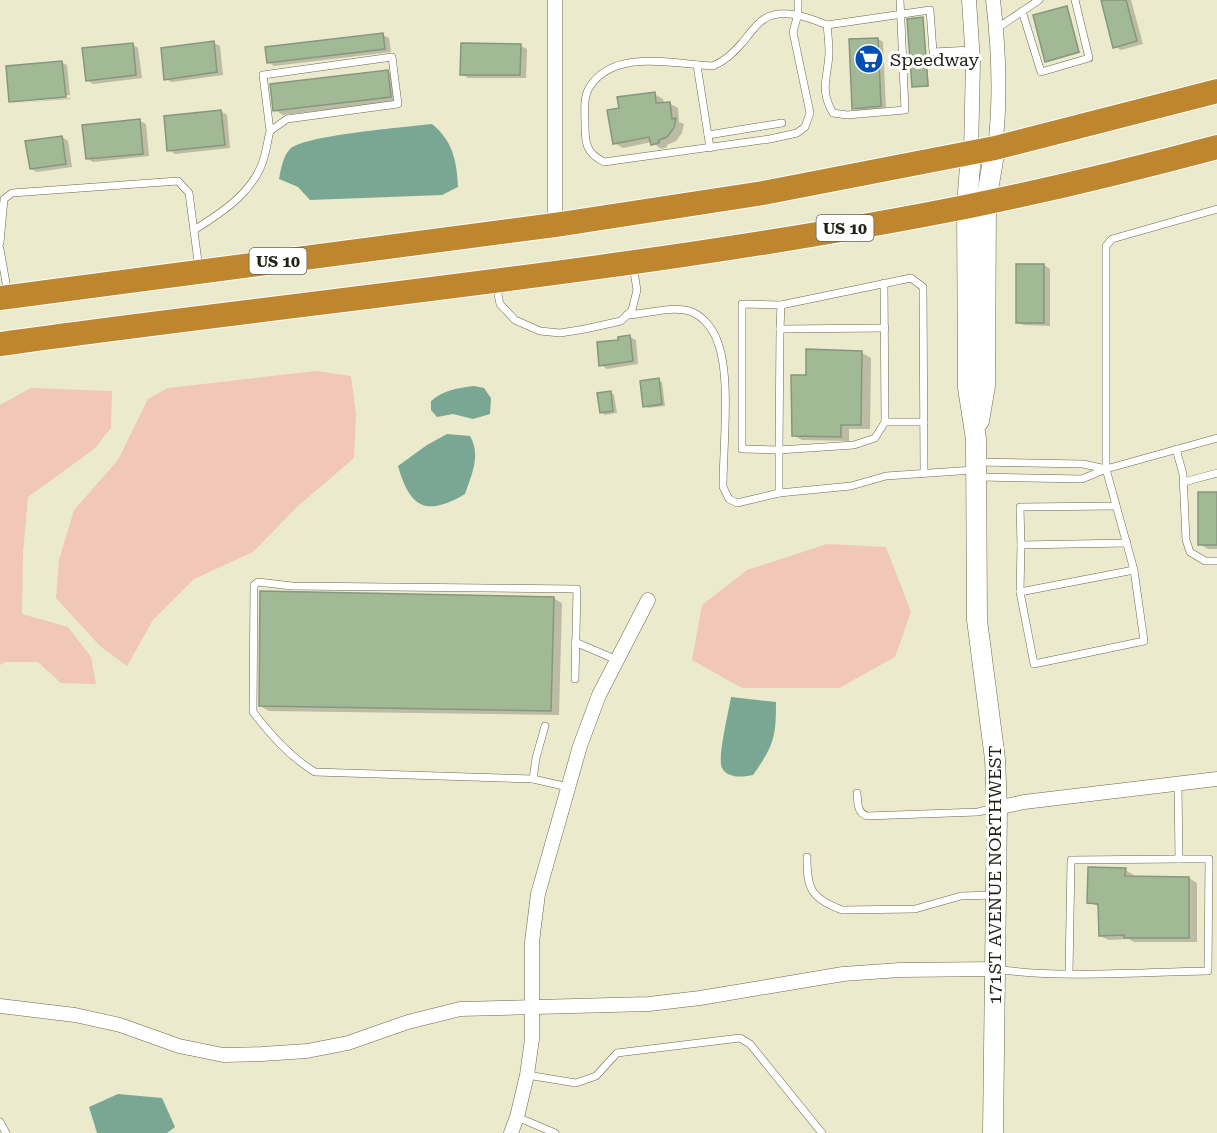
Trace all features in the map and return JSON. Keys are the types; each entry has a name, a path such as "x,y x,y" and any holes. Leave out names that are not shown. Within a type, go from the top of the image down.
{"highway":[{"name":"US 10","path":"4,297 555,225 763,194 995,148 1217,91"},
{"name":"US 10","path":"0,344 633,262 784,239 976,204 1149,165 1217,147"}],"street":[{"path":"555,0 555,225"},
{"path":"969,0 972,50 971,153"},
{"path":"993,0 999,53 999,119 995,148"},
{"name":"171ST AVENUE NORTHWEST","path":"976,204 995,148"},
{"name":"171ST AVENUE NORTHWEST","path":"971,153 976,204 968,388 976,439 977,620 993,731 997,808 993,1133"},
{"path":"511,1133 518,1117 528,1074 532,1039 532,942 538,894 580,746 599,695 648,600"},
{"path":"997,808 1024,802 1217,779"},
{"path":"0,1006 75,1015 120,1025 179,1046 224,1055 308,1051 348,1043 408,1022 460,1009 659,1003 843,974 900,970 995,969"}],"lane":[{"path":"798,0 798,14 793,32 810,113 805,127 797,133 770,139 710,148 604,162 595,157 585,143 586,99 589,88 606,69 625,62 713,66 724,62 764,19 798,14 827,25 930,10 933,52 972,50"},
{"path":"827,25 829,55 824,82 828,104 833,113 847,115 905,110 900,0"},
{"path":"996,29 1039,0"},
{"path":"1022,11 1041,72 1089,58 1075,0"},
{"path":"194,230 236,201 255,177 265,154 270,131 263,75 392,57 398,104 287,119 270,131"},
{"path":"697,65 710,148"},
{"path":"708,135 782,123"},
{"path":"0,243 4,200 12,193 178,181 189,193 200,271"},
{"path":"1116,506 1020,507 1020,592 1034,664 1144,641 1134,570 1106,469 1106,246 1112,239 1217,209"},
{"path":"0,249 4,297"},
{"path":"495,280 500,304 515,320 540,331 560,333 621,321 632,310 637,290 633,262"},
{"path":"884,283 885,422 875,438 854,445 779,450 742,449 742,304 781,305 884,283 911,278 923,287 924,472"},
{"path":"779,493 781,305"},
{"path":"627,315 680,310 698,315 710,327 719,345 724,376 723,487 729,499 737,503 779,493 851,486 886,476 924,472 1083,464 1106,469"},
{"path":"780,329 885,328"},
{"path":"885,422 924,422"},
{"path":"976,469 1082,479 1106,469 1217,438"},
{"path":"1176,449 1184,482 1186,540 1190,552 1196,558 1217,561"},
{"path":"1184,482 1217,473"},
{"path":"1021,545 1127,543"},
{"path":"1020,592 1134,570"},
{"path":"568,787 533,779 315,772 303,765 280,744 253,712 254,585 258,582 292,586 577,589 575,679"},
{"path":"575,642 617,660"},
{"path":"533,779 545,726"},
{"path":"1178,784 1179,859"},
{"path":"857,794 859,809 867,816 978,812 997,808"},
{"path":"807,857 807,878 811,892 832,906 842,909 915,909 961,896 995,895"},
{"path":"995,969 1069,973 1208,971 1209,859 1071,860 1069,973"},
{"path":"528,1074 576,1083 596,1076 618,1053 740,1038 750,1044 822,1133"},
{"path":"518,1117 555,1133"},
{"path":"0,1122 6,1133"}],"shaded area":[{"path":"432,124 449,145 456,169 458,187 442,195 310,200 298,187 279,179 286,155 290,149 299,144 335,136"},
{"path":"316,371 351,376 356,414 354,458 297,507 253,552 194,579 153,620 127,666 100,646 56,598 59,560 74,510 118,460 148,399 168,388"},
{"path":"474,386 484,388 491,398 490,414 473,419 453,414 437,417 431,410 431,401 441,394"},
{"path":"31,388 112,391 111,428 94,449 28,497 23,553 22,614 68,627 91,657 96,684 61,683 38,662 5,662 0,665 0,405"},
{"path":"447,434 470,436 473,443 474,465 465,494 440,505 421,504 408,491 398,466"},
{"path":"827,544 886,547 911,612 895,657 839,688 742,688 692,660 702,605 747,570"},
{"path":"731,697 776,702 774,733 770,748 753,775 732,776 722,768 722,745"},
{"path":"118,1094 162,1098 175,1127 167,1133 97,1133 89,1107"}],"building":[{"path":"1101,0 1126,0 1137,41 1113,48"},
{"path":"1067,6 1079,52 1045,62 1033,15"},
{"path":"923,17 928,86 912,87 907,19"},
{"path":"383,33 385,49 267,63 265,47"},
{"path":"878,38 881,106 852,109 849,39"},
{"path":"214,41 217,72 164,80 161,48"},
{"path":"133,43 136,75 86,81 82,48"},
{"path":"461,43 521,44 520,75 460,75"},
{"path":"62,61 66,97 9,102 6,66"},
{"path":"388,70 391,97 273,111 270,84"},
{"path":"655,92 656,103 670,102 672,119 676,118 674,128 667,137 651,145 649,137 613,144 607,110 619,108 617,97"},
{"path":"221,110 225,145 167,151 164,116"},
{"path":"140,119 143,154 86,159 82,125"},
{"path":"62,136 66,164 30,169 25,141"},
{"path":"1016,264 1044,264 1044,323 1016,323"},
{"path":"630,335 633,361 599,366 597,342 618,340 618,337"},
{"path":"806,349 862,351 861,425 841,425 841,437 792,436 791,375 806,375"},
{"path":"659,378 662,404 643,407 640,381"},
{"path":"611,391 613,411 600,413 597,393"},
{"path":"1198,492 1217,492 1217,545 1198,545"},
{"path":"260,591 554,597 551,711 259,706"},
{"path":"1088,867 1126,868 1125,876 1189,877 1189,938 1099,936 1098,904 1087,903"}],"place":[{"name":"Speedway","path":"869,59"}]}
